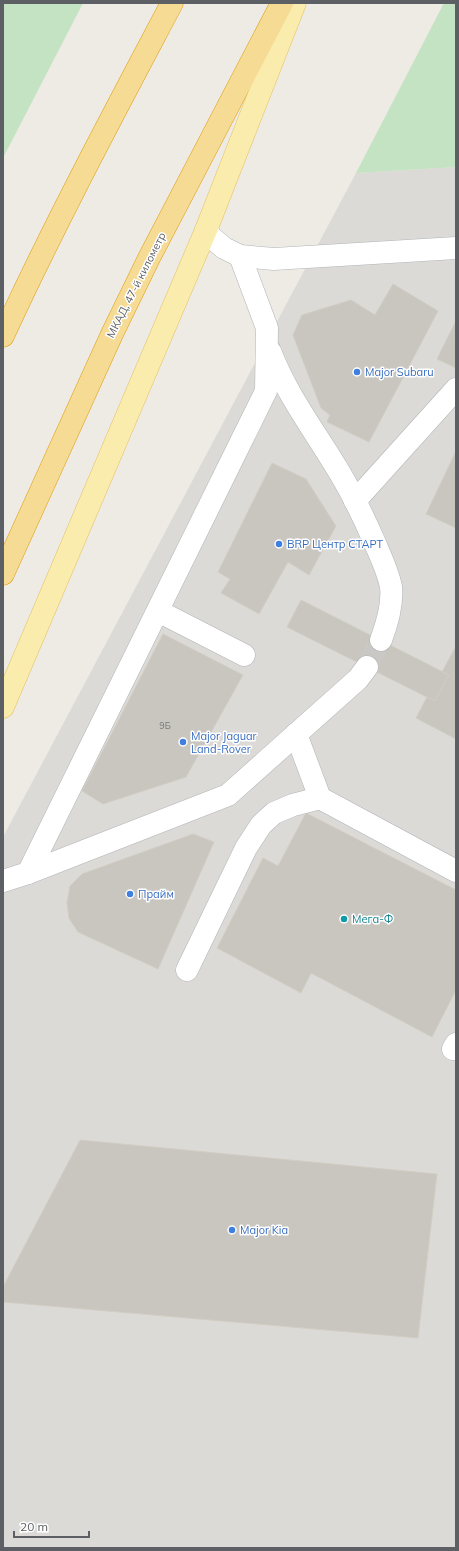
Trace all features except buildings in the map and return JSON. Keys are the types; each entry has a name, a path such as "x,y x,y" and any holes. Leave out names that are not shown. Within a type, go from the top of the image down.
{"highway":[{"path":"3,336 23,291 69,200 172,3"},
{"name":"МКАД, 47-й километр","path":"3,574 112,334 153,251 282,3"}],"main road":[{"path":"3,707 206,230 295,3"}],"lane":[{"path":"206,230 212,238 224,248 240,256 274,259 456,248"},
{"path":"28,873 266,391 267,328 240,256"},
{"path":"267,341 278,371 355,501 384,566 390,587 388,623 381,640"},
{"path":"355,501 456,389"},
{"path":"158,611 244,656"},
{"path":"3,881 28,873 228,795 358,679 367,667"},
{"path":"296,734 320,798 456,871"},
{"path":"187,970 246,848 260,825 274,813 293,805 320,798"}],"shaded area":[{"path":"456,167 456,1548 3,1548 3,837 356,173"}],"green space":[{"path":"3,3 83,3 3,158"},
{"path":"444,3 456,3 456,167 356,173"}],"tunnel":[{"path":"367,667 381,640"}],"place":[{"name":"Major Subaru","path":"357,372"},
{"name":"BRP Центр СТАРТ","path":"279,544"},
{"name":"Major Jaguar Land-Rover","path":"183,742"},
{"name":"Прайм","path":"130,894"},
{"name":"Мега-Ф","path":"344,919"},
{"name":"Major Kia","path":"232,1230"}]}
